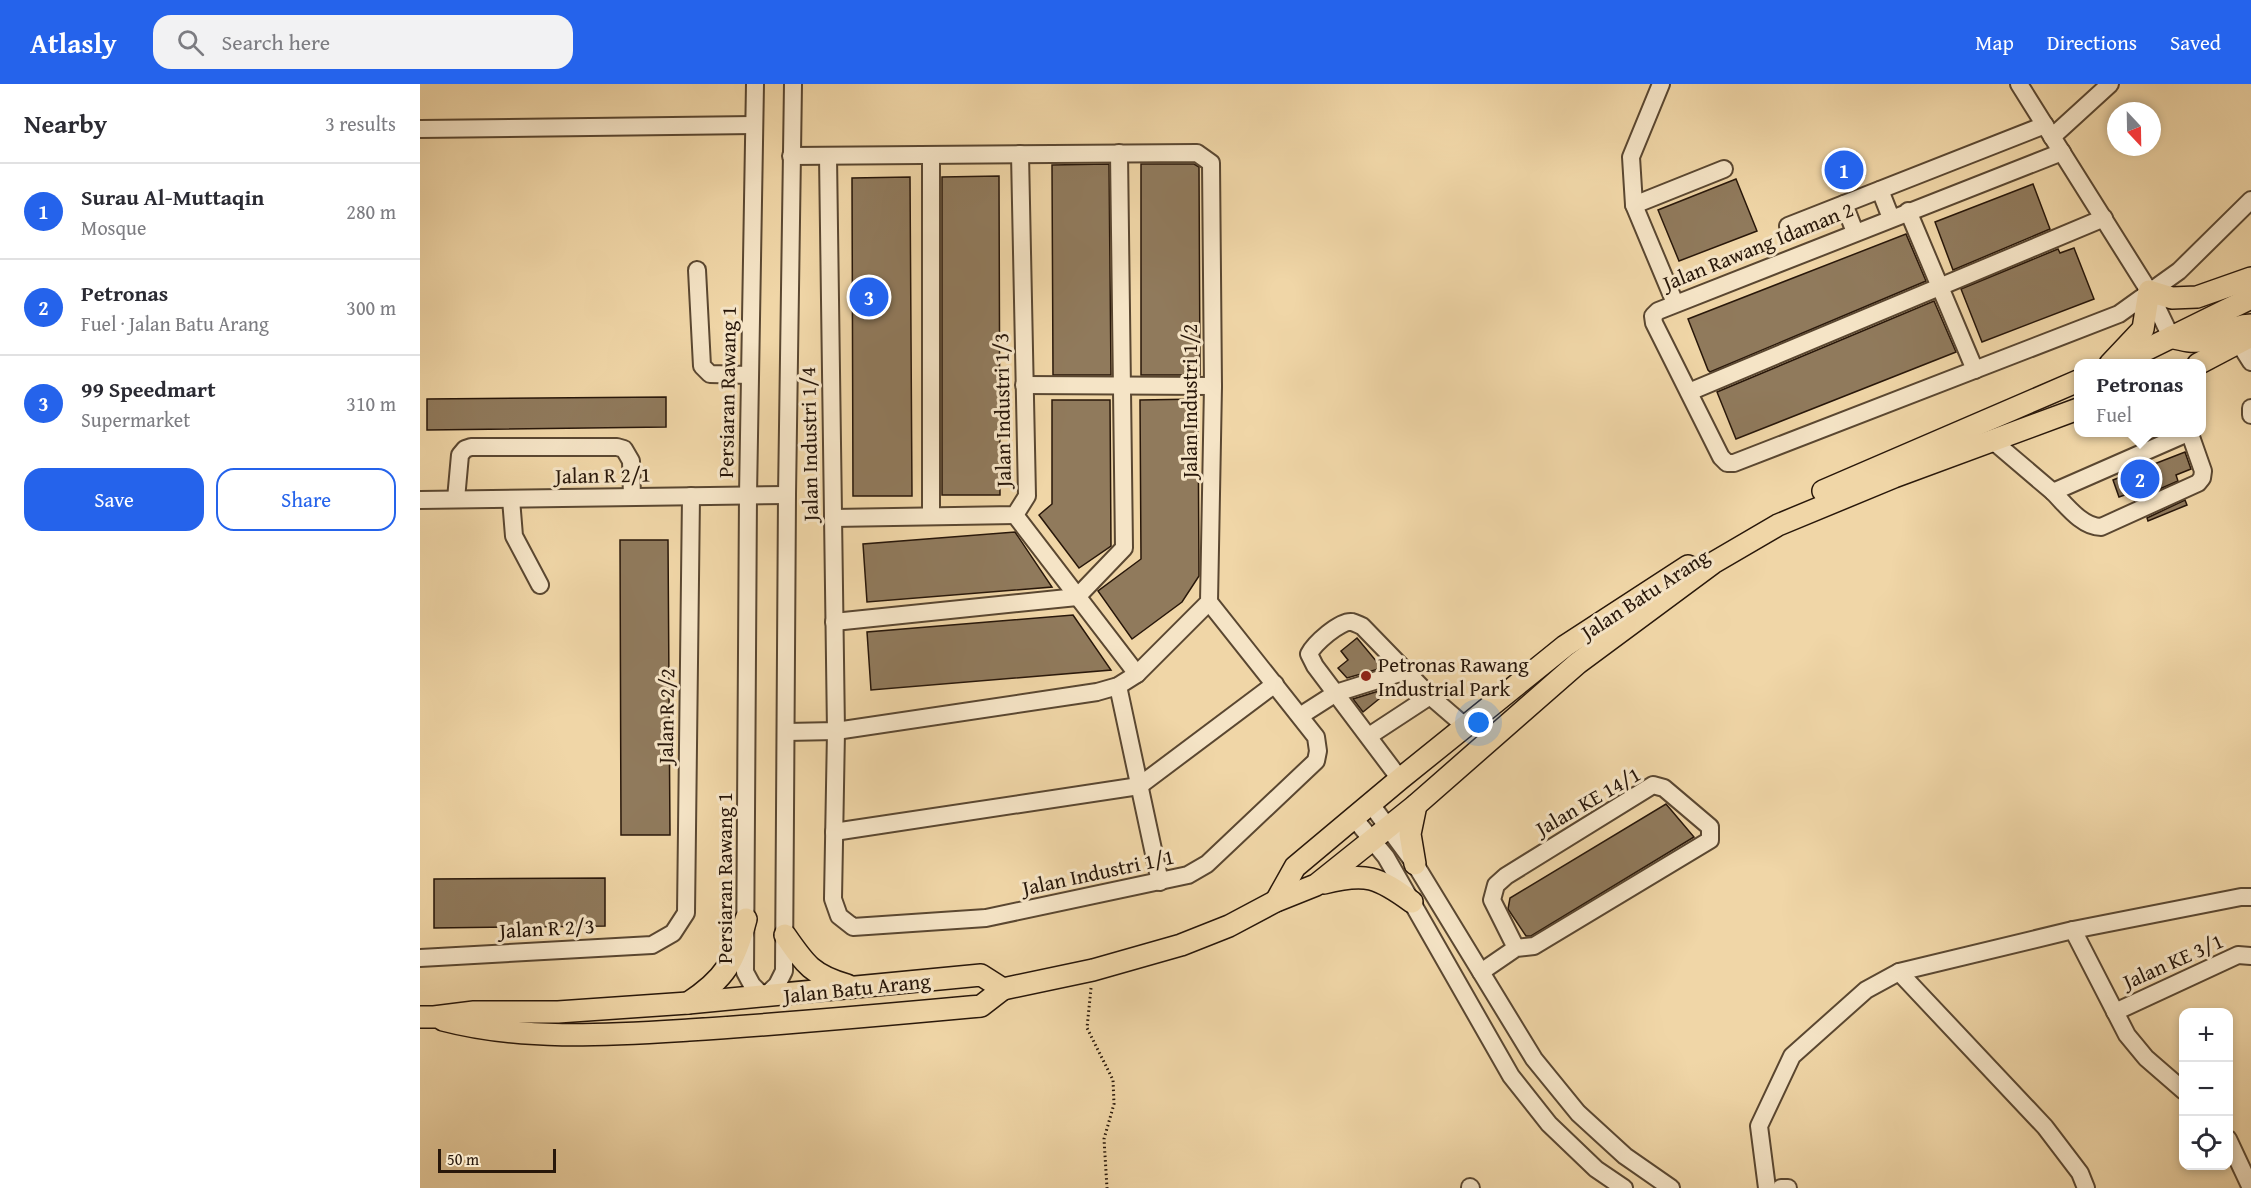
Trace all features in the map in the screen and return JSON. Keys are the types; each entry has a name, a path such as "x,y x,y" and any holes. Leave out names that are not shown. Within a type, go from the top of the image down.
{"main road":[{"path":"2114,359 2143,329 2149,291 2172,298 2197,297 2251,278"},
{"path":"2126,359 2251,298"},
{"path":"2171,337 2187,342 2203,341 2242,325 2247,335 2205,359"},
{"name":"Jalan Batu Arang","path":"1276,901 1295,867 1400,778 1565,646 1706,554 1770,515 2074,383"},
{"name":"Jalan Batu Arang","path":"427,1017 474,1012 558,1012 688,1003 981,975 1003,989 1093,970 1181,945 1316,885 1416,805 1578,663 1713,563 1778,525 1894,477 2074,411"},
{"path":"1415,864 1410,834 1416,805"},
{"path":"1316,885 1350,876 1370,878 1387,884 1412,902"},
{"path":"688,1003 709,989 728,966 739,947 746,919"},
{"path":"785,935 802,960 825,979 856,987"},
{"path":"427,1017 473,1028 586,1036 805,1022 981,1006 1003,989"},
{"path":"729,1027 750,1012 764,997 780,1013 805,1022"}],"street":[{"name":"Persiaran Rawang 1","path":"755,84 748,495 746,972 752,985 764,997"},
{"path":"764,997 777,985 784,971 787,495 793,84"},
{"path":"1661,84 1631,157 1634,205 1675,303"},
{"path":"2019,84 2149,291 2171,337"},
{"path":"1788,226 1880,190 2049,131 2110,84"},
{"path":"420,129 754,125"},
{"name":"Jalan Rawang Idaman 2","path":"1975,370 1734,463 1726,463 1654,323 1653,316 1675,303 2062,152"},
{"path":"834,622 1077,597 1124,548 1119,153"},
{"name":"Jalan Industri 1/2","path":"791,156 1197,153 1210,163 1213,386 1209,602"},
{"name":"Jalan Industri 1/3","path":"833,518 1015,515 1027,496 1020,154"},
{"path":"931,155 931,516"},
{"name":"Jalan Industri 1/4","path":"828,156 836,731"},
{"path":"1634,205 1724,169"},
{"path":"1880,190 1891,218"},
{"path":"1908,211 1975,370 2119,314 2179,271 2251,200"},
{"path":"1844,204 1855,232"},
{"path":"1689,392 2103,218"},
{"path":"697,270 702,366 710,374 750,375"},
{"path":"2247,335 2251,362"},
{"path":"1024,386 1213,386"},
{"path":"2251,408 2251,415"},
{"path":"2053,492 2181,437"},
{"path":"1993,441 2085,522 2092,527 2101,527 2198,483 2203,471 2191,437"},
{"path":"456,499 459,455 465,449 482,447 617,447 624,449 631,461 632,497"},
{"name":"Jalan R 2/1","path":"420,500 787,495"},
{"name":"Jalan R 2/2","path":"673,933 686,913 691,496"},
{"path":"511,499 514,536 540,585"},
{"path":"1015,515 1137,674"},
{"path":"786,732 836,731 1086,694 1118,686 1137,674 1209,602"},
{"name":"Jalan Industri 1/1","path":"836,731 833,899 839,916 853,927 986,918 1188,875 1207,864 1316,761 1317,737 1209,602"},
{"path":"1400,778 1315,666 1309,654 1313,646 1342,624 1352,622 1362,626 1430,696 1466,727"},
{"path":"1300,716 1336,693 1406,671"},
{"path":"834,832 1139,786 1275,684"},
{"path":"1118,686 1160,882"},
{"path":"1369,736 1430,696"},
{"name":"Jalan KE 14/1","path":"1481,972 1516,948 1534,946 1710,840 1710,827 1664,788 1653,785 1506,876 1496,885 1492,900 1516,948"},
{"path":"1370,803 1386,857 1510,1076 1549,1124 1596,1169 1624,1188"},
{"path":"1354,818 1381,834 1415,864 1534,1059 1578,1113 1625,1156 1671,1188"},
{"path":"1767,1188 1760,1126 1792,1056 1866,990 1899,972 2073,930 2241,897 2251,897"},
{"path":"2073,930 2127,1035 2146,1058 2179,1087"},
{"name":"Jalan R 2/3","path":"420,958 652,945 673,933"},
{"name":"Jalan KE 3/1","path":"2115,1012 2238,955 2251,956"},
{"path":"1899,972 2045,1127 2080,1173 2086,1188"},
{"path":"2233,1148 2251,1188"},
{"path":"1781,1188 1788,1188"}],"path":[{"path":"1093,970 1087,1028 1113,1080 1114,1104 1104,1140 1107,1188"}],"building":[{"path":"1856,152 1865,175 1832,188 1823,165"},
{"path":"1109,164 1111,375 1053,375 1052,165"},
{"path":"1141,164 1194,164 1199,167 1200,375 1141,375"},
{"path":"999,176 1000,495 942,495 942,177"},
{"path":"910,177 912,496 853,496 852,178"},
{"path":"1736,179 1757,231 1679,261 1658,210"},
{"path":"2033,184 2050,229 1953,270 1935,222"},
{"path":"1906,234 1926,281 1710,372 1708,370 1688,319"},
{"path":"2074,248 2094,299 1982,342 1961,289 2058,249 2060,253"},
{"path":"1934,301 1956,352 1736,439 1717,392"},
{"path":"666,397 666,427 427,430 427,399"},
{"path":"1198,399 1199,576 1182,602 1132,639 1098,591 1141,559 1140,400"},
{"path":"1052,400 1110,400 1111,546 1079,568 1039,515 1052,504"},
{"path":"2185,452 2191,469 2176,475 2178,481 2139,498 2136,491 2119,497 2113,480"},
{"path":"2185,500 2187,505 2148,521 2147,518"},
{"path":"1015,532 1052,587 867,602 863,544"},
{"path":"620,540 668,540 670,835 621,835"},
{"path":"1073,615 1111,670 871,690 867,632"},
{"path":"1357,638 1382,668 1347,678 1338,668 1348,660 1341,651"},
{"path":"1395,686 1363,712 1353,699"},
{"path":"1666,804 1694,837 1531,936 1526,936 1508,909 1510,898"},
{"path":"605,878 605,926 434,928 434,879"}],"place":[{"name":"Surau Al-Muttaqin","path":"1844,170"},
{"name":"99 Speedmart","path":"869,297"},
{"name":"Petronas","path":"2140,479"},
{"name":"Petronas Rawang Industrial Park","path":"1366,676"}]}
